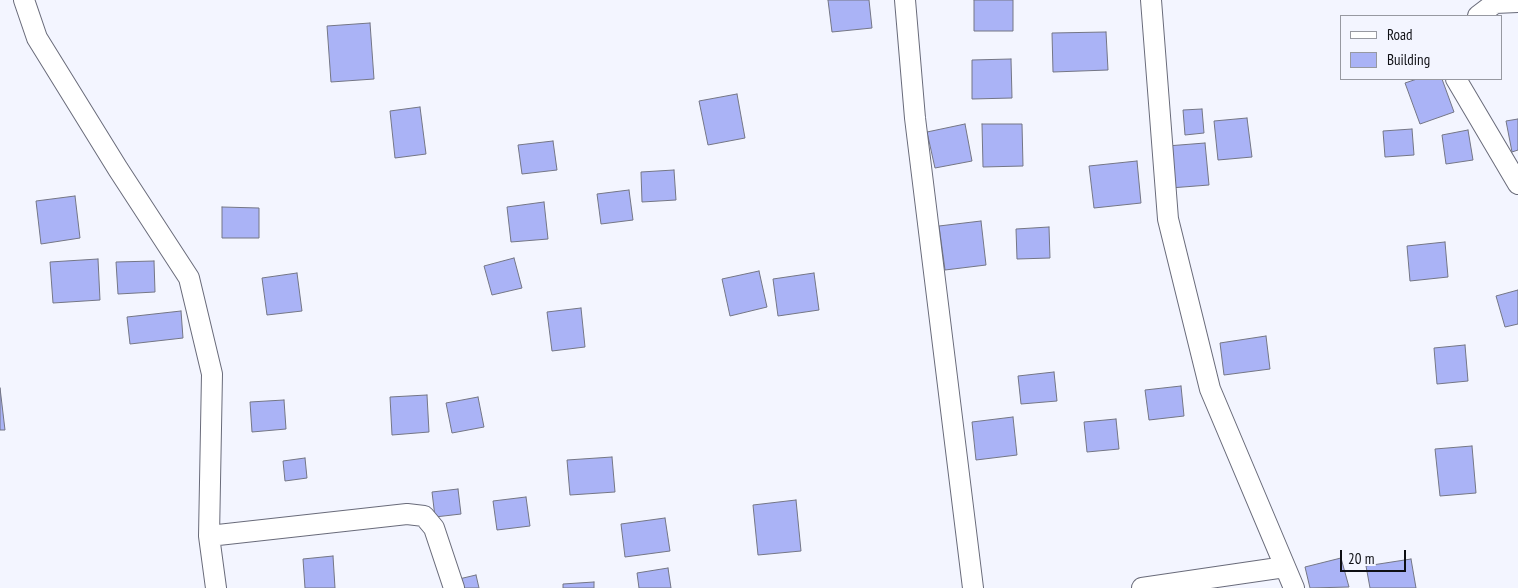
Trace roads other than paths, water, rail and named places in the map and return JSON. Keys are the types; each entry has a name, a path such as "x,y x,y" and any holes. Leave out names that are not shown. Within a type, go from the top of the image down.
{"street":[{"path":"24,0 37,38 118,169 189,278 212,374 210,536 216,588"},
{"path":"905,0 915,118 973,588"},
{"path":"1151,0 1168,219 1210,389 1294,588"},
{"path":"1479,15 1495,3 1518,2"},
{"path":"1457,80 1518,184"},
{"path":"210,536 407,514 424,516 434,528 454,588"},
{"path":"1142,588 1285,567"}]}
